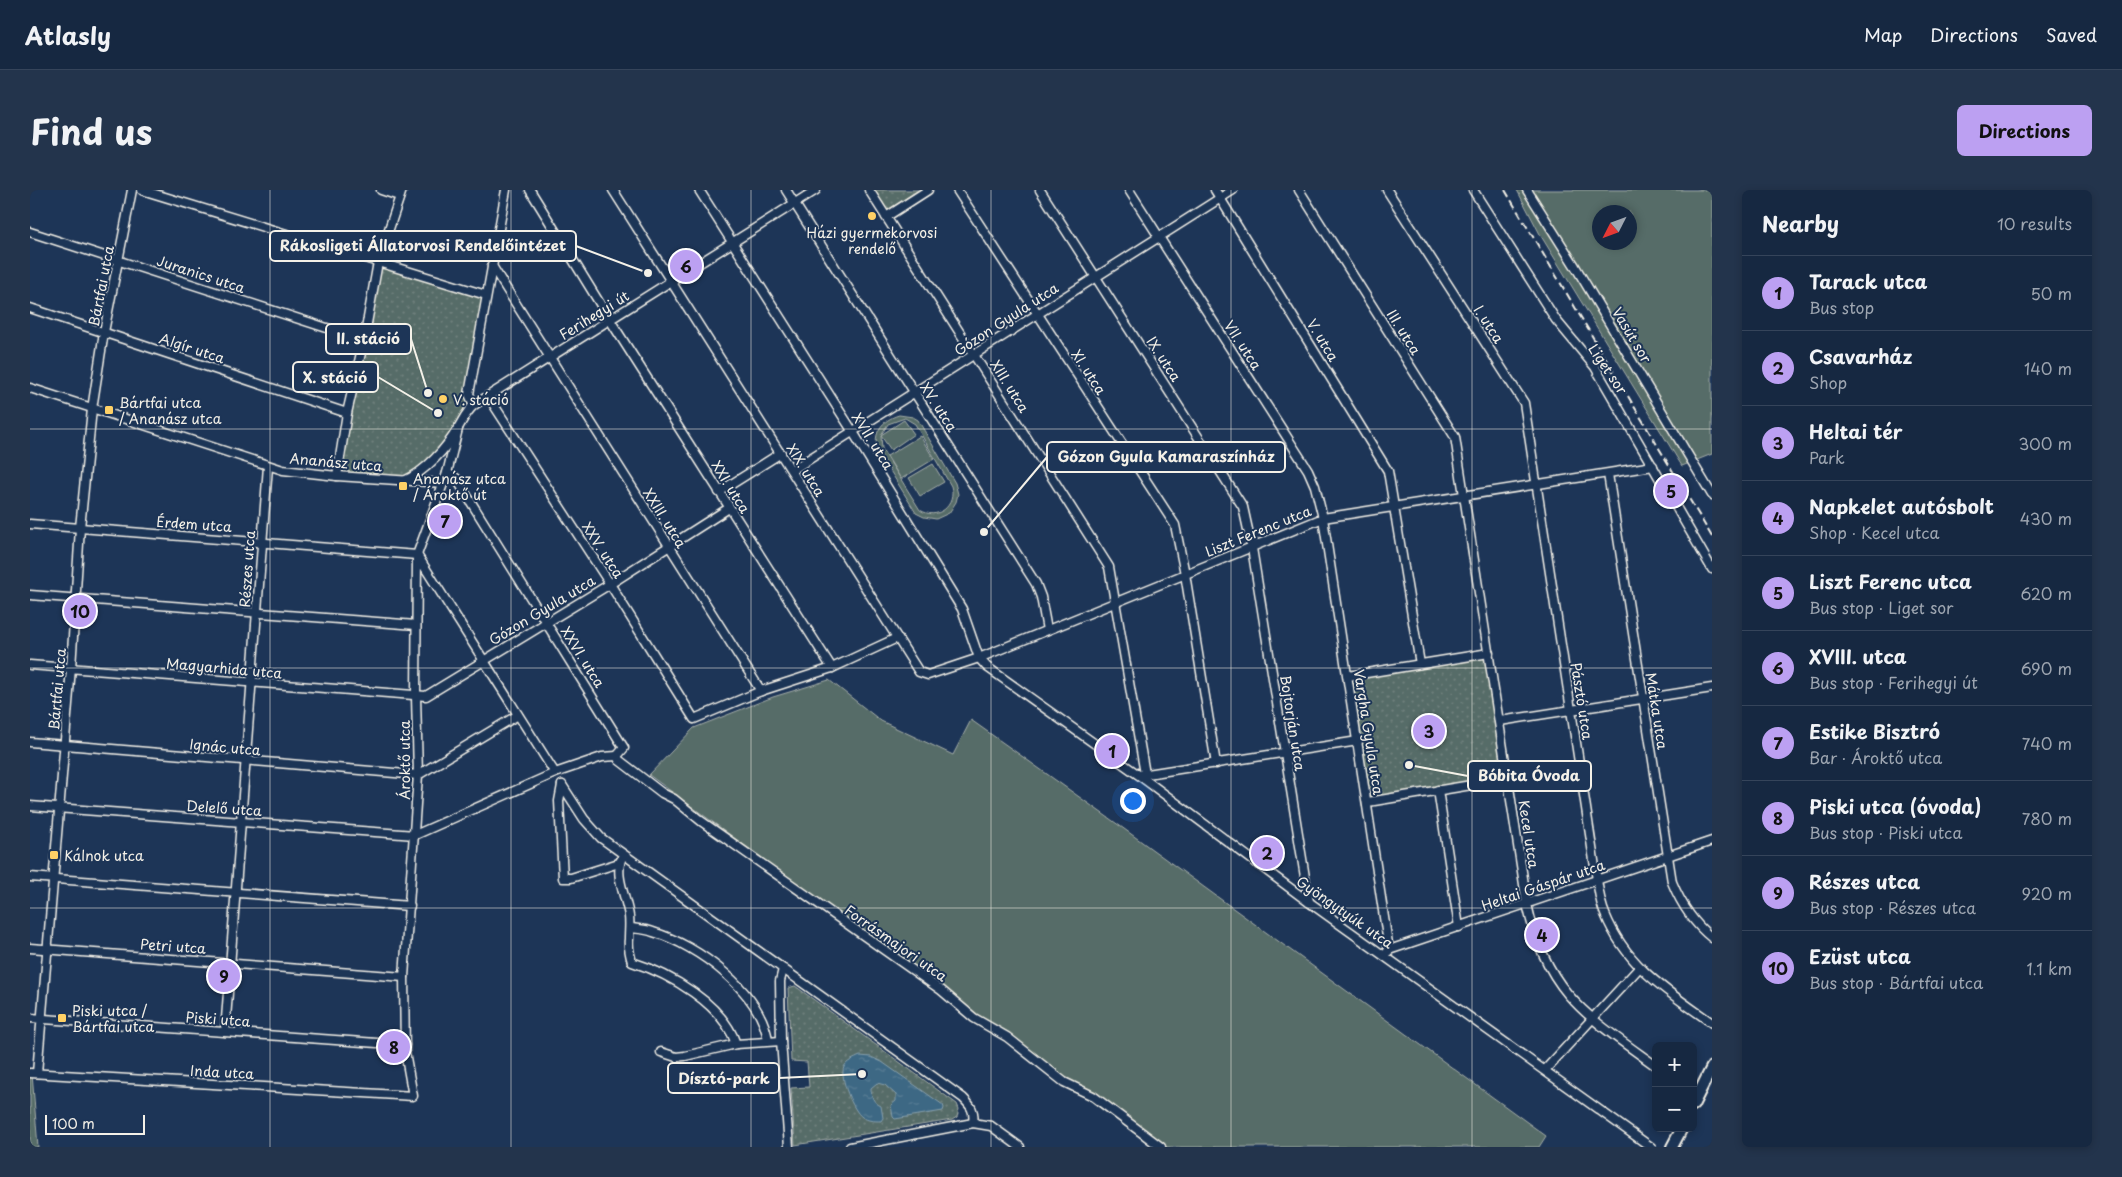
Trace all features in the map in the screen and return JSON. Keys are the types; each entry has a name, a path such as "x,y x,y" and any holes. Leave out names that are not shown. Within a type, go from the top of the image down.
{"main road":[{"path":"1697,1094 1712,1067"},
{"path":"1672,1147 1680,1132"}],"street":[{"name":"Bártfai utca","path":"34,1073 42,1019 71,668 80,528 92,409 104,332 132,190"},
{"path":"142,190 486,295"},
{"path":"337,476 347,413 364,340 378,262 400,193 381,190"},
{"path":"474,405 469,394 506,190"},
{"name":"XXI. utca","path":"530,190 610,320 832,668"},
{"name":"XIX. utca","path":"613,190 919,672"},
{"name":"XVII. utca","path":"699,190 853,432 962,609 979,658"},
{"name":"XV. utca","path":"786,190 1036,584 1041,597 1047,630"},
{"name":"Ferihegyi út","path":"404,481 418,473 458,429 468,410 474,405 816,190"},
{"name":"XIII. utca","path":"869,190 1109,566 1142,775"},
{"path":"886,217 928,190"},
{"name":"XI. utca","path":"957,190 1175,525 1186,574 1216,764"},
{"name":"IX. utca","path":"1040,190 1243,507 1252,548"},
{"name":"VII. utca","path":"1129,190 1308,470 1315,486 1323,518"},
{"name":"V. utca","path":"1215,190 1388,471 1420,664"},
{"name":"Gózon Gyula utca","path":"792,470 1234,190"},
{"name":"III. utca","path":"1299,190 1455,437 1466,496"},
{"name":"I. utca","path":"1387,190 1524,403 1537,485"},
{"name":"Liget sor","path":"1472,190 1556,320 1595,367 1712,569"},
{"name":"Vasút sor","path":"1526,190 1575,266 1712,496"},
{"name":"Juranics utca","path":"30,232 364,340"},
{"name":"XXIII. utca","path":"492,266 761,691"},
{"name":"Algír utca","path":"30,308 347,413"},
{"name":"Ananász utca","path":"30,388 268,466 303,473 442,483"},
{"name":"XXV. utca","path":"488,396 610,584 694,719 761,691"},
{"name":"Ároktő utca","path":"413,1096 405,1045 404,977 418,776 416,696 417,555 447,473 458,429"},
{"path":"719,492 781,453"},
{"name":"Részes utca","path":"224,1032 268,466"},
{"name":"Liszt Ferenc utca","path":"919,672 928,675 979,658 1323,518 1653,466"},
{"name":"XXVI. utca","path":"447,473 456,478 624,748 617,756"},
{"name":"Mátka utca","path":"1608,474 1672,882 1679,899 1690,916 1712,938"},
{"name":"Pásztó utca","path":"1537,485 1596,880 1604,912 1615,937 1639,968 1712,1022"},
{"name":"Kecel utca","path":"1466,496 1527,904 1533,931 1542,955 1559,984 1574,1002 1592,1019 1652,1063"},
{"name":"Gózon Gyula utca","path":"416,696 426,696 610,584 729,508"},
{"name":"Vargha Gyula utca","path":"1323,518 1368,802 1387,953"},
{"name":"Érdem utca","path":"30,524 417,555"},
{"name":"Bojtorján utca","path":"1252,548 1309,902"},
{"path":"417,555 555,773"},
{"path":"30,595 416,625"},
{"path":"761,691 832,668 898,638"},
{"path":"1348,676 1489,653"},
{"name":"Gyöngytyúk utca","path":"979,658 987,667 1142,775 1309,902 1387,953 1651,1147"},
{"name":"Magyarhida utca","path":"30,665 416,696"},
{"path":"1500,721 1570,708 1712,688"},
{"path":"418,776 518,715"},
{"path":"1142,775 1358,740"},
{"name":"Ignác utca","path":"30,742 418,776"},
{"path":"415,835 555,773 602,757 617,756"},
{"name":"Forrásmajori utca","path":"617,756 619,760 662,793 674,799 701,821 941,990 974,1018 1007,1037 1064,1082 1093,1096 1162,1147"},
{"path":"1368,802 1508,779"},
{"path":"619,863 571,878 564,878 559,801 562,785 584,819 600,838 963,1098 971,1106 974,1114 973,1123"},
{"path":"1438,790 1459,927"},
{"name":"Delelő utca","path":"30,806 415,835"},
{"name":"Heltai Gáspár utca","path":"1387,953 1712,841"},
{"path":"624,855 619,863 620,881 629,913 630,928 628,940 632,962 665,975 713,1008 732,1032 736,1044"},
{"path":"30,877 410,906"},
{"path":"630,928 653,931 674,940 713,964 748,997 766,1027 768,1041"},
{"name":"Petri utca","path":"30,948 404,977"},
{"path":"1545,1070 1639,968"},
{"path":"782,969 780,981 781,1041 789,1147"},
{"name":"Piski utca","path":"30,1018 405,1045"},
{"path":"661,1052 676,1057 736,1044 781,1041"},
{"name":"Inda utca","path":"34,1073 413,1096"},
{"path":"850,1147 973,1123 991,1126 1020,1147"}],"green space":[{"path":"869,190 928,190 886,217"},
{"path":"1517,190 1712,190 1712,454 1682,466 1541,236"},
{"path":"378,262 486,295 469,394 474,405 458,429 412,477 337,476"},
{"path":"899,415 913,417 918,420 955,483 958,494 956,502 949,513 936,519 924,517 916,513 878,451 876,438 880,428 893,417","holes":["905,418 915,424 951,486 951,500 944,510 939,513 926,513 920,510 882,449 881,436 891,450 914,434 904,420 881,435 888,424"]},
{"path":"920,436 934,459 901,479 887,456"},
{"path":"933,464 944,482 920,496 909,478"},
{"path":"1489,653 1508,779 1368,802 1348,676"},
{"path":"829,680 881,721 953,755 971,720 1546,1136 1539,1147 1153,1147 649,775 694,728 773,697"},
{"path":"795,986 957,1104 959,1109 957,1117 952,1120 795,1145 791,1088 809,1087 807,1062 791,1061 788,988"},
{"path":"30,1074 32,1074 38,1147 30,1147"}],"water":[{"path":"860,1056 871,1057 882,1062 943,1105 943,1111 895,1119 891,1105 896,1101 896,1095 885,1085 877,1083 871,1088 871,1094 874,1101 881,1106 883,1118 881,1121 876,1121 862,1117 858,1114 848,1094 843,1078 844,1067 847,1063"}],"railway":[{"path":"1505,190 1712,537"}],"place":[{"name":"Házi gyermekorvosi rendelő","path":"872,216"},
{"name":"XVIII. utca","path":"686,266"},
{"name":"Rákosligeti Állatorvosi Rendelőintézet","path":"648,273"},
{"name":"II. stáció","path":"428,393"},
{"name":"V. stáció","path":"443,399"},
{"name":"Bártfai utca / Ananász utca","path":"109,410"},
{"name":"X. stáció","path":"438,413"},
{"name":"Ananász utca / Ároktő út","path":"403,486"},
{"name":"Liszt Ferenc utca","path":"1671,491"},
{"name":"Estike Bisztró","path":"445,521"},
{"name":"Gózon Gyula Kamaraszínház","path":"984,532"},
{"name":"Ezüst utca","path":"80,611"},
{"name":"Heltai tér","path":"1429,731"},
{"name":"Tarack utca","path":"1112,751"},
{"name":"Bóbita Óvoda","path":"1409,765"},
{"name":"Csavarház","path":"1267,853"},
{"name":"Kálnok utca","path":"54,855"},
{"name":"Napkelet autósbolt","path":"1542,935"},
{"name":"Részes utca","path":"224,976"},
{"name":"Piski utca / Bártfai utca","path":"62,1018"},
{"name":"Piski utca (óvoda)","path":"394,1047"},
{"name":"Dísztó-park","path":"862,1074"}]}
